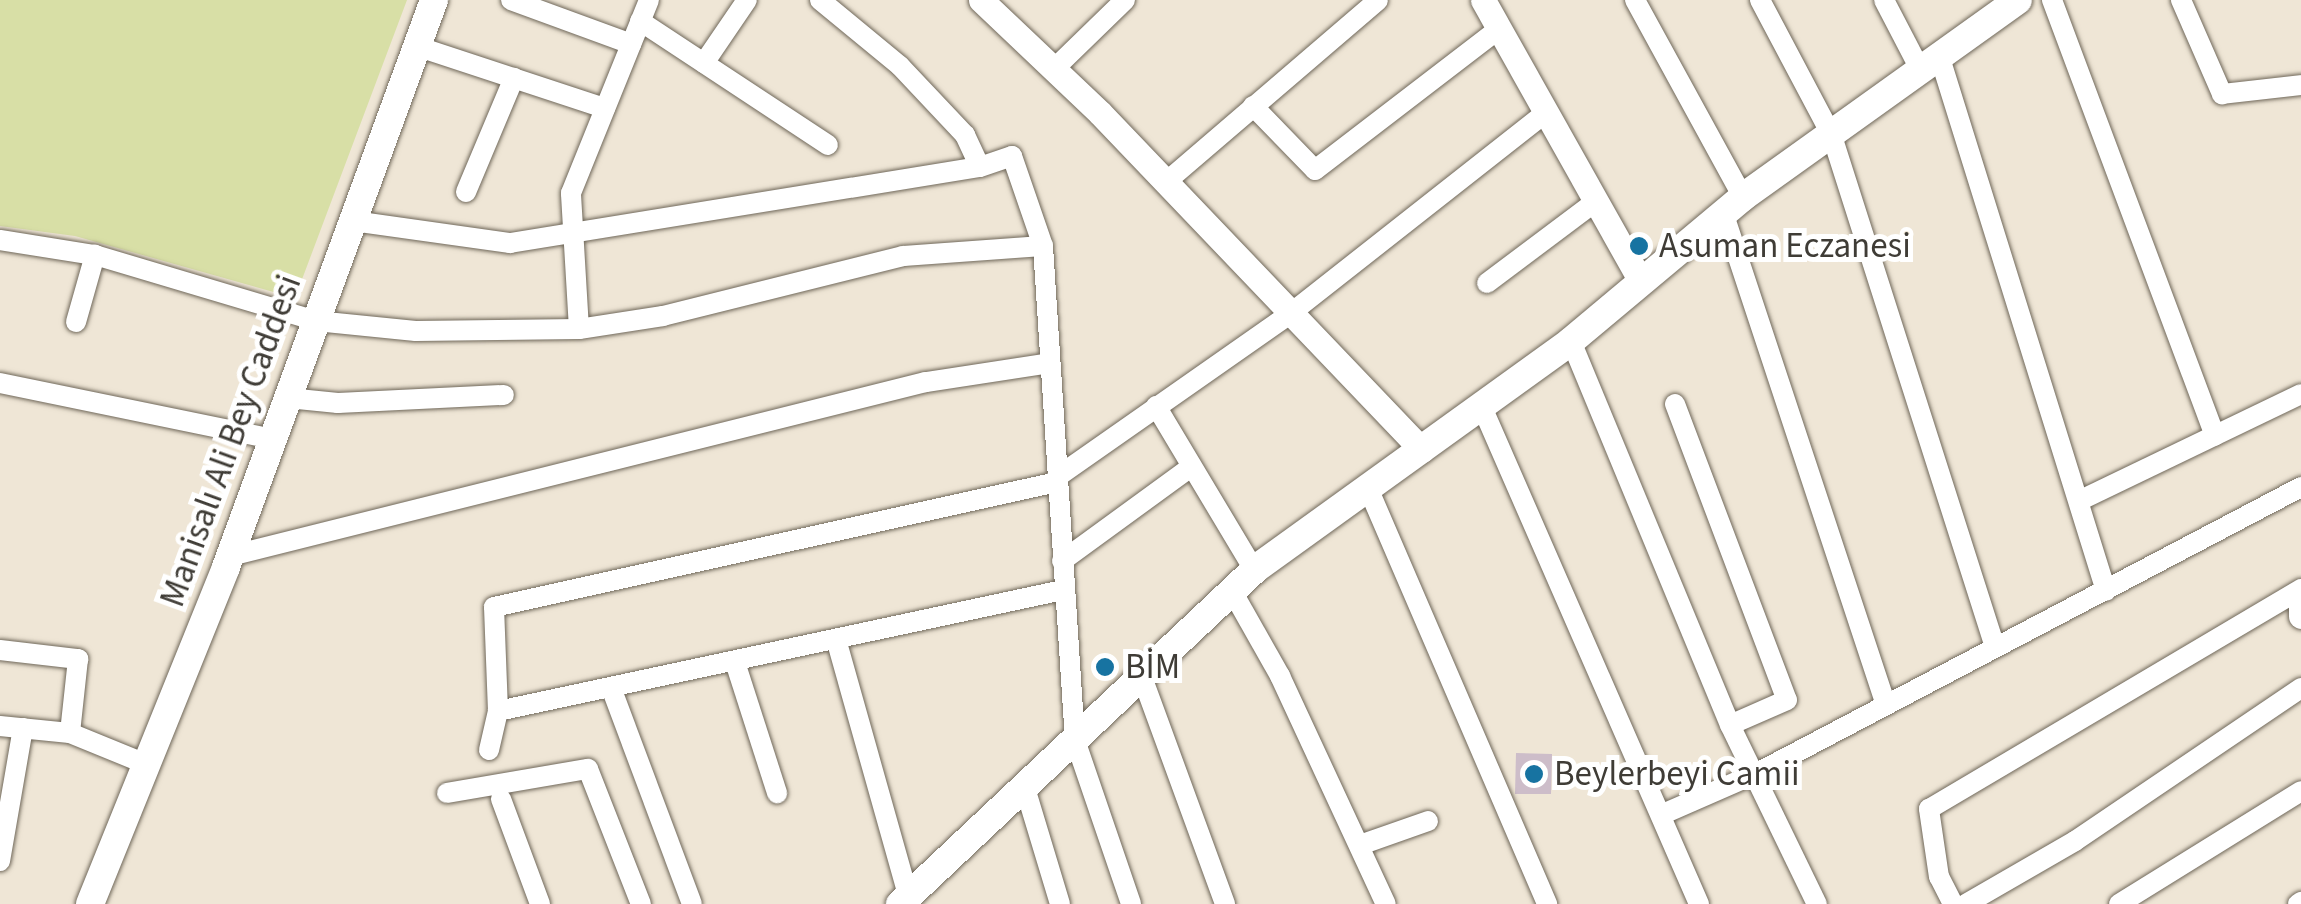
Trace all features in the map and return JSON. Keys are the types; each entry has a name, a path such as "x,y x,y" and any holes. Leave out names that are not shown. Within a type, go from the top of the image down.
{"main road":[{"name":"Manisalı Ali Bey Caddesi","path":"90,904 230,556 434,0"},
{"path":"904,900 1254,570 1570,342 1733,204 1931,65 2011,2"}],"street":[{"path":"511,0 631,44"},
{"path":"579,329 571,193 648,0"},
{"path":"704,62 748,0"},
{"path":"820,0 900,66 965,135 980,168"},
{"path":"981,0 1166,182 1422,450"},
{"path":"1054,69 1125,0"},
{"path":"1166,182 1378,0"},
{"path":"1483,0 1641,281"},
{"path":"1635,0 1733,204 1886,702"},
{"path":"1760,0 1832,136 1972,592 1995,648"},
{"path":"1884,0 1931,65 2081,500 2106,590"},
{"path":"2052,0 2214,436"},
{"path":"2183,1 2222,94 2301,85"},
{"path":"640,20 828,145"},
{"path":"1253,106 1315,170 1499,29"},
{"path":"416,46 605,108"},
{"path":"466,192 514,78"},
{"path":"489,750 498,712 494,607 1057,480 1291,312 1546,112"},
{"path":"352,221 510,242 980,168 1012,156 1043,246 1076,740 1131,904"},
{"path":"1487,284 1595,202"},
{"path":"0,240 95,255 316,322 416,331 579,329 663,316 903,256 1043,246"},
{"path":"76,322 95,255"},
{"path":"1570,342 1730,725 1757,773 1817,904"},
{"path":"230,556 926,382 1050,363"},
{"path":"0,384 273,438"},
{"path":"288,398 338,404 504,394"},
{"path":"2081,500 2301,394"},
{"path":"1675,404 1787,700 1730,725"},
{"path":"1156,406 1254,570"},
{"path":"1482,407 1663,814 1699,904"},
{"path":"1062,562 1191,468"},
{"path":"1663,814 1757,773 2301,487"},
{"path":"1368,488 1547,904"},
{"path":"1953,904 1938,876 1929,810 2301,589"},
{"path":"498,712 1063,590"},
{"path":"1232,591 1386,904"},
{"path":"2301,598 2301,616"},
{"path":"836,639 904,900"},
{"path":"0,650 78,659 70,732"},
{"path":"735,662 778,793"},
{"path":"1142,677 1226,904"},
{"path":"1966,904 2075,841 2301,688"},
{"path":"612,690 692,904"},
{"path":"0,726 70,732 146,764"},
{"path":"0,861 10,772 23,728"},
{"path":"447,793 588,769 640,904"},
{"path":"1024,788 1060,904"},
{"path":"2119,904 2301,791"},
{"path":"500,799 540,904"},
{"path":"1360,845 1428,820"}],"green space":[{"path":"0,0 407,0 295,298 75,236 0,226"}],"building":[{"name":"Beylerbeyi Camii","path":"1516,753 1552,754 1551,794 1515,794"}],"place":[{"name":"Asuman Eczanesi","path":"1639,246"},
{"name":"BİM","path":"1105,667"},
{"name":"Beylerbeyi Camii","path":"1534,774"}]}
